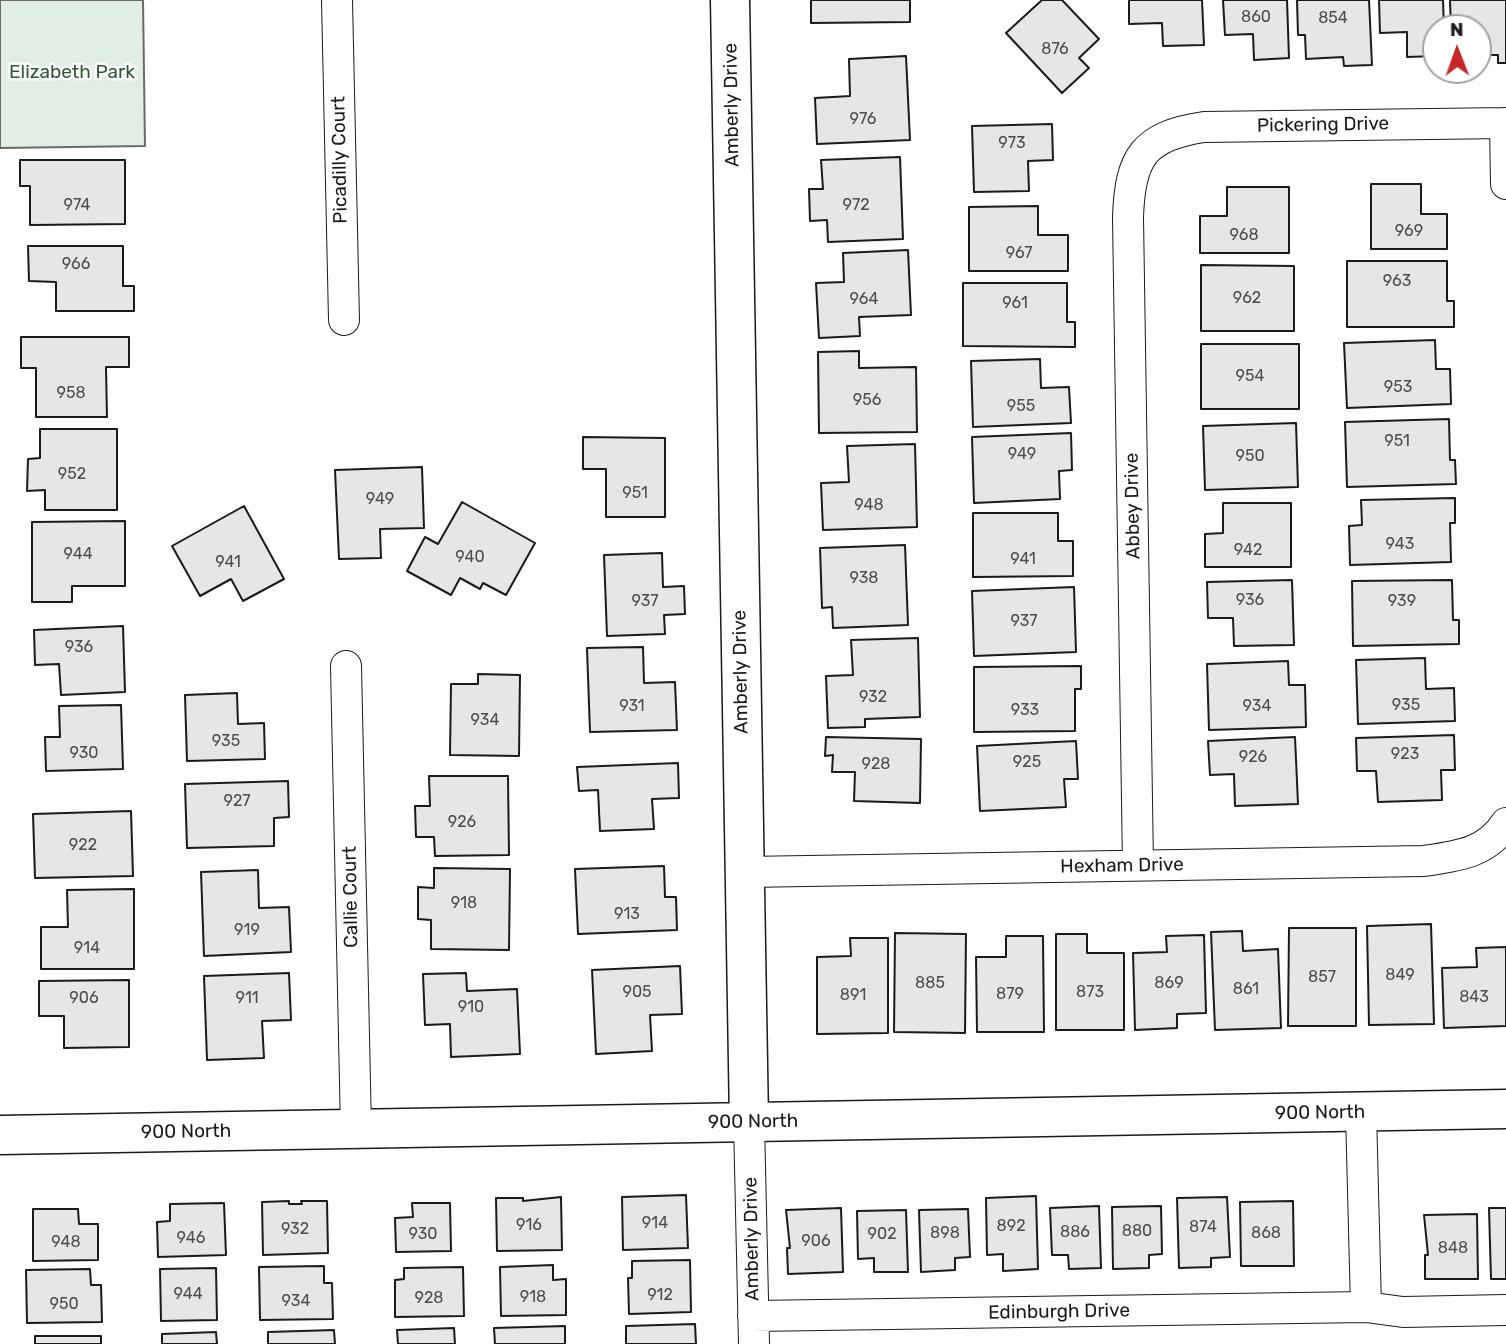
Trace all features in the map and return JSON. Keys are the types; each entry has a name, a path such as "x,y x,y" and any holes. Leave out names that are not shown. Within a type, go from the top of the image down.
{"street":[{"name":"Picadilly Court","path":"337,0 344,320"},
{"name":"Amberly Drive","path":"730,0 754,1330"},
{"name":"Pickering Drive","path":"1144,149 1163,137 1204,127 1506,123"},
{"path":"1506,123 1506,184"},
{"name":"Abbey Drive","path":"1138,865 1128,217 1133,169 1144,149"},
{"name":"Callie Court","path":"346,666 356,1129"},
{"name":"Hexham Drive","path":"745,872 1424,861 1474,852 1500,831"},
{"name":"900 North","path":"0,1135 1506,1109"},
{"path":"1361,1112 1366,1307"},
{"name":"Edinburgh Drive","path":"754,1330 1366,1307 1403,1312 1506,1310"}],"green space":[{"name":"Elizabeth Park","path":"0,0 143,0 145,146 0,148"}],"building":[{"path":"811,0 910,0 910,22 811,23"},
{"path":"1042,0 1062,0 1099,39 1079,58 1089,68 1062,93 1006,33"},
{"path":"1129,0 1202,0 1204,45 1163,46 1162,23 1129,24"},
{"path":"1223,0 1287,0 1289,58 1254,60 1253,34 1225,35"},
{"path":"1297,0 1369,0 1372,65 1344,66 1343,57 1306,59 1305,35 1298,35"},
{"path":"1379,0 1443,0 1444,14 1422,14 1422,56 1407,57 1407,32 1380,33"},
{"path":"1450,0 1506,0 1506,63 1498,63 1498,55 1492,55 1492,14 1450,14"},
{"path":"906,56 910,140 817,144 815,98 850,96 849,59"},
{"path":"1052,124 1053,160 1028,161 1029,191 974,192 972,126"},
{"path":"900,157 903,239 828,242 827,220 810,221 809,189 823,189 821,160"},
{"path":"20,160 125,160 125,224 30,225 30,186 20,186"},
{"path":"1371,184 1421,184 1421,214 1447,214 1447,249 1371,249"},
{"path":"1227,187 1289,187 1289,253 1200,253 1200,216 1227,216"},
{"path":"1038,206 1038,235 1068,235 1068,271 969,271 969,207"},
{"path":"28,246 123,246 123,286 134,286 134,311 56,311 56,282 29,281"},
{"path":"908,250 911,315 859,317 860,336 819,338 816,283 844,282 843,253"},
{"path":"1347,261 1447,261 1447,301 1454,301 1454,327 1347,327"},
{"path":"1201,265 1294,266 1294,331 1201,331"},
{"path":"963,283 1067,283 1067,322 1075,322 1075,347 963,346"},
{"path":"21,337 129,337 129,367 106,367 107,417 36,417 36,368 21,368"},
{"path":"1435,340 1436,369 1450,369 1451,404 1347,408 1344,343"},
{"path":"1201,344 1299,344 1299,409 1201,409"},
{"path":"859,351 859,368 916,367 917,432 819,433 818,352"},
{"path":"1040,359 1041,388 1069,387 1071,423 973,427 971,361"},
{"path":"1449,419 1450,460 1455,460 1456,484 1347,487 1345,422"},
{"path":"1296,423 1298,487 1205,490 1203,426"},
{"path":"40,429 117,429 117,510 45,510 45,490 27,491 28,459 40,458"},
{"path":"1071,433 1072,470 1059,471 1060,499 974,503 972,437"},
{"path":"583,437 665,438 665,517 606,517 606,469 583,469"},
{"path":"915,444 917,527 823,530 821,483 849,482 847,446"},
{"path":"422,467 424,528 380,529 381,558 339,559 335,470"},
{"path":"1455,498 1455,523 1450,523 1451,562 1350,565 1349,526 1362,525 1361,500"},
{"path":"462,502 535,543 506,595 483,583 480,589 460,578 451,595 407,571 425,537 438,544"},
{"path":"1223,503 1291,503 1291,567 1205,567 1205,534 1223,533"},
{"path":"244,506 284,579 243,601 231,579 200,596 172,546"},
{"path":"973,513 1058,513 1058,541 1073,541 1073,576 973,577"},
{"path":"125,521 125,586 72,586 72,602 32,602 32,522"},
{"path":"905,545 908,625 833,628 832,607 822,608 820,548"},
{"path":"662,553 663,587 684,586 685,614 664,615 665,634 607,636 604,555"},
{"path":"1292,580 1294,645 1234,646 1233,618 1208,618 1207,582"},
{"path":"1452,580 1453,620 1459,620 1459,644 1353,646 1352,581"},
{"path":"1074,587 1076,652 974,656 972,591"},
{"path":"123,626 125,692 61,695 59,664 35,665 34,630"},
{"path":"918,638 920,717 865,719 865,727 828,728 826,676 853,675 851,640"},
{"path":"643,647 644,683 675,682 677,730 590,732 587,648"},
{"path":"1425,658 1426,689 1454,688 1455,721 1358,724 1356,660"},
{"path":"1288,661 1289,685 1305,685 1306,727 1209,730 1207,664"},
{"path":"1081,666 1081,689 1075,689 1075,731 974,732 974,667"},
{"path":"478,674 520,675 519,756 450,755 451,684 478,684"},
{"path":"237,693 238,724 264,723 265,759 187,761 185,695"},
{"path":"121,705 123,769 46,771 45,737 60,737 59,706"},
{"path":"1454,735 1455,770 1441,770 1442,800 1378,802 1376,771 1357,771 1356,738"},
{"path":"826,737 921,739 920,803 854,801 855,772 832,772 833,755 825,756"},
{"path":"1295,737 1298,804 1235,806 1234,774 1210,775 1208,741"},
{"path":"1076,741 1078,779 1064,779 1066,807 980,811 977,746"},
{"path":"678,763 679,798 652,799 654,829 600,831 598,790 579,791 577,767"},
{"path":"429,776 508,776 509,855 435,856 434,837 416,837 415,806 430,806"},
{"path":"288,781 289,817 274,818 274,846 187,848 185,784"},
{"path":"131,811 133,876 35,878 33,814"},
{"path":"664,866 665,897 676,897 677,930 578,934 575,869"},
{"path":"434,868 510,869 509,950 431,949 431,920 418,919 418,887 434,888"},
{"path":"258,870 259,908 289,907 291,952 204,956 201,872"},
{"path":"134,889 134,969 41,969 41,927 68,927 67,890"},
{"path":"1431,924 1434,1024 1369,1025 1367,926"},
{"path":"1289,928 1356,928 1356,1026 1288,1026"},
{"path":"1242,931 1243,951 1278,949 1281,1028 1215,1030 1211,932"},
{"path":"895,933 966,934 965,1033 894,1032"},
{"path":"1056,934 1087,934 1087,953 1124,953 1124,1030 1056,1030"},
{"path":"1204,935 1206,1013 1177,1014 1177,1028 1135,1030 1133,953 1167,952 1166,936"},
{"path":"1006,936 1043,936 1044,1032 977,1032 976,957 1006,957"},
{"path":"850,938 888,938 888,1033 817,1034 817,957 851,956"},
{"path":"1506,947 1506,1026 1444,1028 1442,968 1477,967 1476,948"},
{"path":"680,966 682,1014 650,1015 652,1051 596,1054 592,970"},
{"path":"289,973 291,1020 262,1021 264,1058 207,1060 204,976"},
{"path":"466,973 467,991 517,989 520,1054 451,1057 450,1024 425,1025 423,974"},
{"path":"129,980 129,1047 64,1048 64,1016 39,1016 39,981"},
{"path":"686,1195 688,1248 623,1250 622,1197"},
{"path":"1036,1196 1038,1269 1003,1271 1003,1254 987,1255 986,1198"},
{"path":"561,1197 562,1250 497,1251 496,1198 523,1198 523,1201"},
{"path":"1227,1197 1230,1257 1211,1258 1211,1267 1179,1268 1177,1198"},
{"path":"289,1201 289,1204 302,1204 301,1201 327,1201 328,1253 263,1255 262,1202"},
{"path":"1293,1201 1294,1266 1241,1266 1240,1202"},
{"path":"224,1203 226,1255 158,1257 157,1222 170,1221 170,1204"},
{"path":"412,1203 450,1203 451,1251 396,1252 395,1218 413,1217"},
{"path":"1099,1206 1101,1268 1069,1269 1068,1255 1052,1255 1050,1208"},
{"path":"1161,1206 1162,1254 1149,1255 1149,1268 1113,1269 1112,1207"},
{"path":"841,1208 843,1272 788,1274 787,1248 790,1248 786,1210"},
{"path":"1489,1208 1506,1208 1506,1279 1491,1279"},
{"path":"33,1209 78,1209 79,1224 98,1224 98,1260 33,1261"},
{"path":"968,1209 970,1257 955,1258 955,1270 921,1272 919,1210"},
{"path":"906,1210 908,1272 874,1272 874,1258 858,1259 857,1211"},
{"path":"1477,1214 1478,1279 1425,1279 1425,1255 1428,1255 1424,1215"},
{"path":"690,1260 691,1312 629,1314 628,1278 632,1278 632,1261"},
{"path":"553,1265 553,1280 566,1279 566,1315 501,1316 500,1267"},
{"path":"324,1266 324,1283 332,1283 333,1319 260,1320 259,1267"},
{"path":"463,1267 464,1316 395,1317 395,1280 404,1279 404,1268"},
{"path":"216,1268 217,1320 161,1321 160,1269"},
{"path":"90,1269 91,1285 101,1285 102,1322 27,1323 26,1270"},
{"path":"695,1324 696,1344 626,1344 626,1326"},
{"path":"565,1326 565,1344 495,1344 494,1328"},
{"path":"454,1328 455,1344 398,1344 397,1330"},
{"path":"334,1330 335,1344 268,1344 268,1332"},
{"path":"216,1332 217,1344 162,1344 162,1334"},
{"path":"35,1336 101,1336 101,1344 35,1344"}]}
